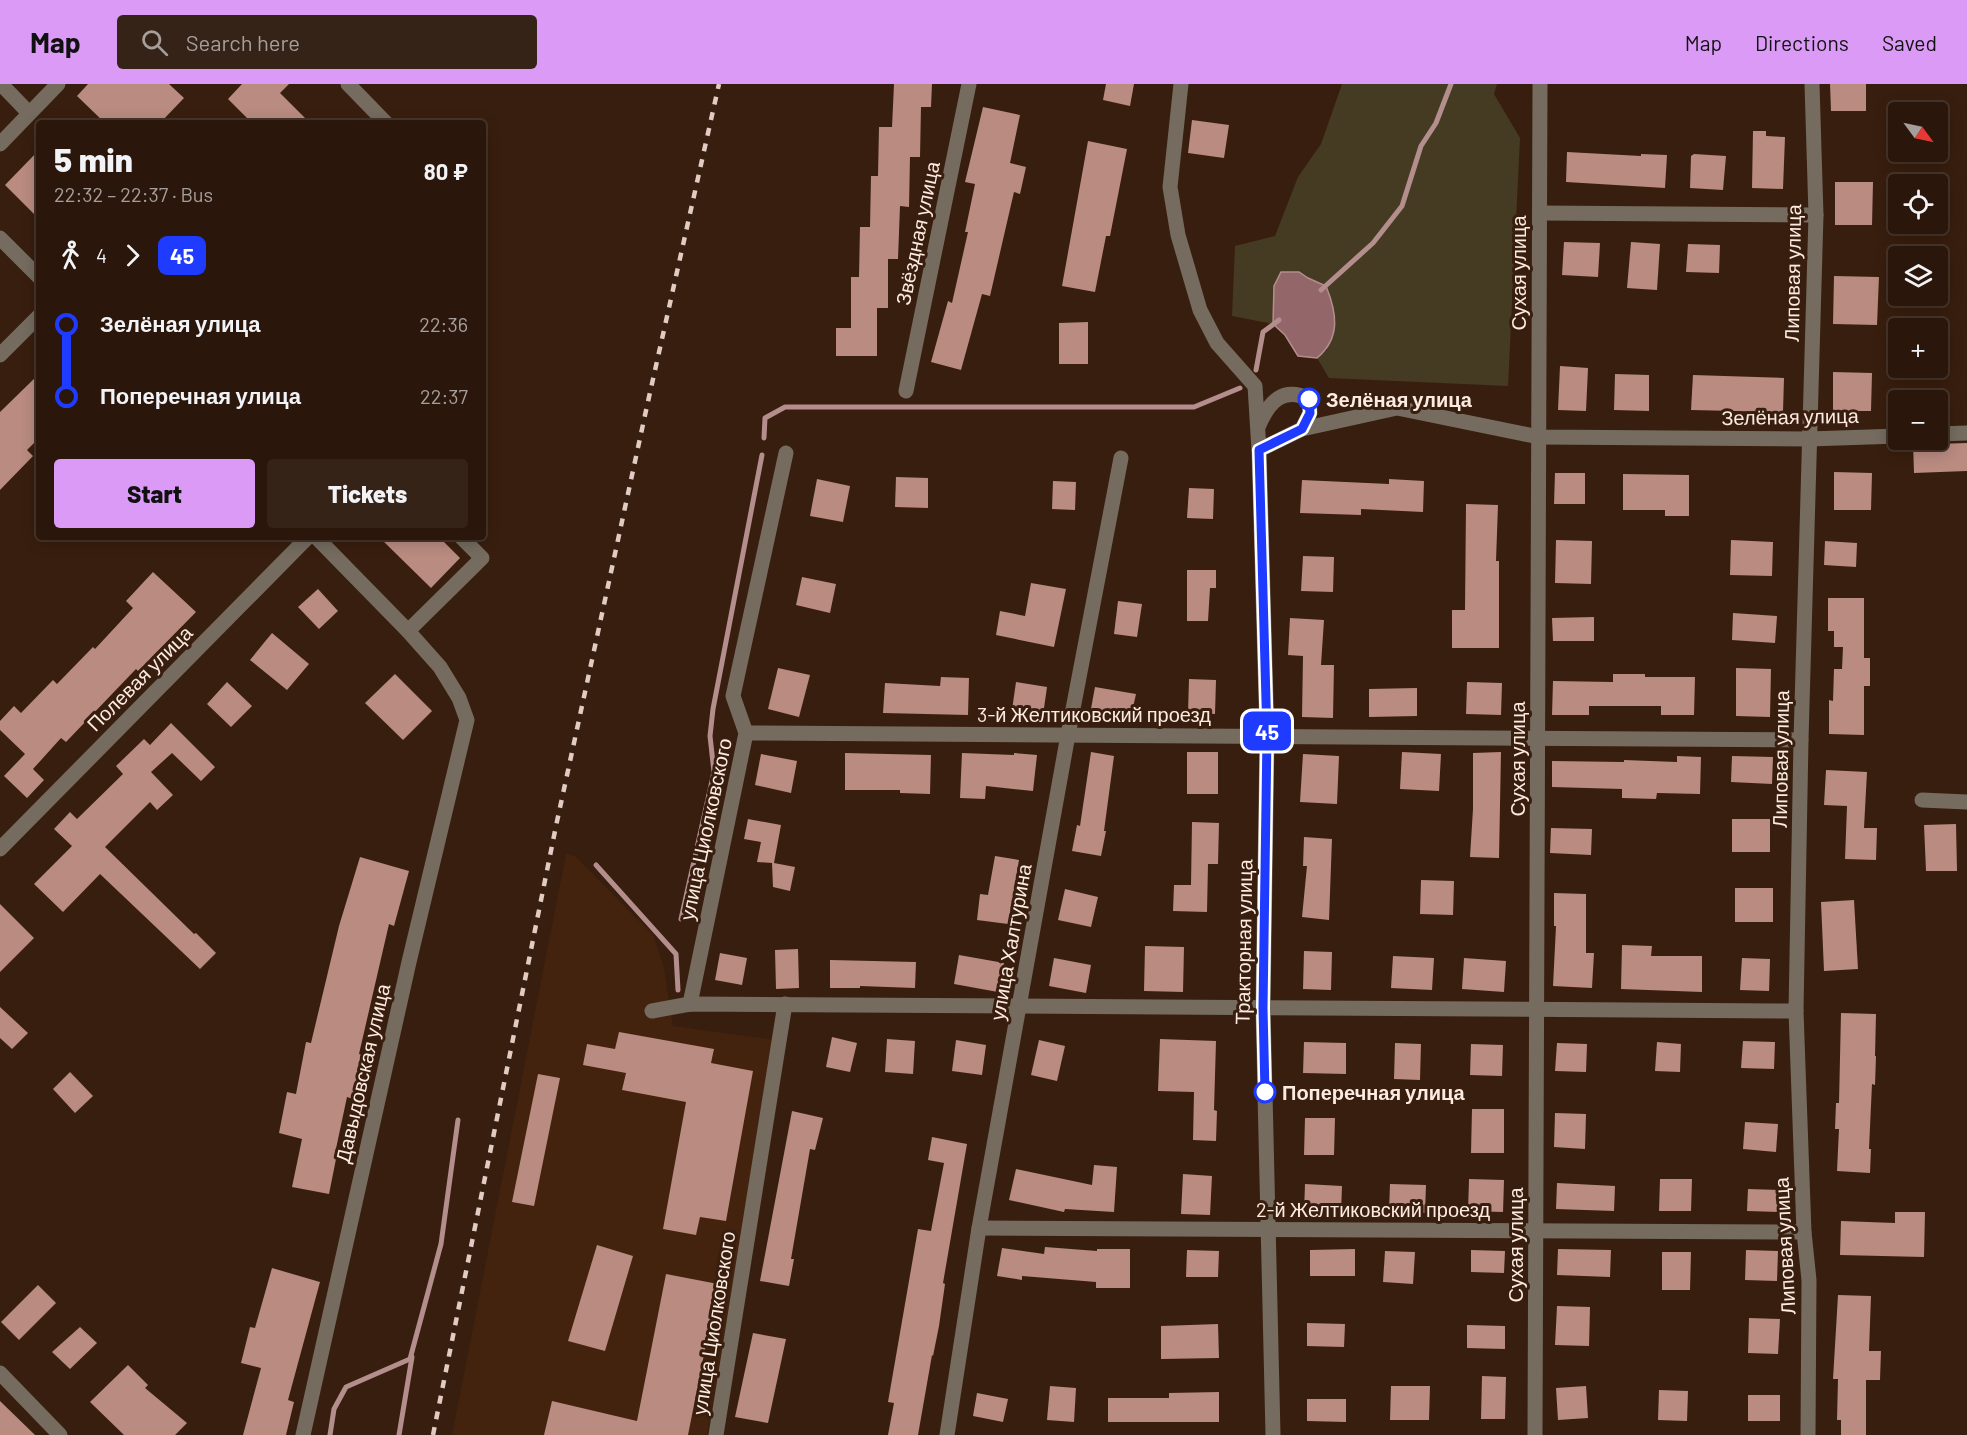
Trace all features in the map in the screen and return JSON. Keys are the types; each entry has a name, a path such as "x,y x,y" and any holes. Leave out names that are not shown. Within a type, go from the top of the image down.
{"street":[{"path":"1,84 29,113"},
{"path":"0,144 58,84"},
{"path":"348,84 383,120"},
{"name":"Звёздная улица","path":"906,391 969,84"},
{"path":"1181,84 1170,188 1178,235 1200,310 1216,343 1255,386 1259,450"},
{"name":"Сухая улица","path":"1535,1435 1540,84"},
{"name":"Липовая улица","path":"1808,1435 1809,1280 1804,1232 1796,1011 1801,740 1816,215 1812,84"},
{"path":"1540,213 1816,215"},
{"path":"0,238 36,274"},
{"path":"0,355 36,319"},
{"path":"1258,428 1266,409 1280,396 1297,393 1309,399 1310,413 1302,429"},
{"name":"Зелёная улица","path":"1259,450 1302,429 1397,408 1539,437 1809,439 1888,435"},
{"path":"1948,434 1967,433"},
{"name":"Тракторная улица","path":"1259,450 1267,736 1263,1008 1273,1435"},
{"name":"улица Циолковского","path":"690,1004 746,733 733,696 786,453"},
{"name":"улица Халтурина","path":"947,1435 979,1228 1068,735 1121,458"},
{"name":"Полевая улица","path":"0,849 305,540"},
{"path":"319,540 408,631 482,558 464,540"},
{"name":"Давыдовская улица","path":"303,1435 406,974 467,720 459,698 440,667 408,631"},
{"name":"3-й Желтиковский проезд","path":"746,733 1801,740"},
{"path":"1922,800 1967,802"},
{"path":"652,1011 690,1004 1796,1011"},
{"name":"улица Циолковского","path":"716,1435 785,1004"},
{"name":"2-й Желтиковский проезд","path":"979,1228 1804,1232"},
{"path":"0,1372 60,1435"}],"shaded area":[{"path":"1342,84 1497,84 1494,94 1520,138 1508,386 1329,378 1317,358 1327,350 1326,286 1299,272 1281,272 1274,287 1273,324 1232,316 1235,246 1275,236 1298,177 1321,144"},
{"path":"1281,272 1299,272 1326,286 1333,306 1335,325 1330,342 1317,358 1298,356 1285,335 1273,324 1274,286"},
{"path":"566,854 575,856 653,935 664,968 673,1026 775,1040 707,1435 452,1435"}],"building":[{"path":"88,84 169,84 184,98 163,120 102,120 77,96"},
{"path":"242,84 289,84 280,93 307,120 249,120 228,99"},
{"path":"894,84 932,84 931,107 921,107 920,157 910,157 909,207 900,206 898,259 888,259 888,308 877,308 877,356 836,356 836,328 851,328 851,277 859,277 860,227 870,227 871,176 878,176 879,127 892,127"},
{"path":"1106,84 1134,84 1130,106 1103,100"},
{"path":"1830,84 1866,84 1866,111 1831,111"},
{"path":"983,107 1020,115 1010,163 1026,167 1020,194 1014,192 990,296 982,294 961,370 931,362 948,301 952,303 968,232 965,232 975,184 965,182"},
{"path":"1192,120 1229,125 1224,158 1188,153"},
{"path":"1753,131 1766,131 1766,136 1785,137 1783,189 1752,188"},
{"path":"1088,141 1127,149 1110,236 1106,236 1095,292 1062,286"},
{"path":"1567,152 1667,155 1665,188 1566,182"},
{"path":"36,153 36,216 5,185"},
{"path":"1694,154 1726,156 1723,190 1690,188 1691,156"},
{"path":"1835,182 1873,182 1872,225 1835,225"},
{"path":"1564,242 1600,243 1598,277 1562,275"},
{"path":"1631,242 1660,244 1657,290 1627,288"},
{"path":"1688,244 1720,245 1719,273 1686,272"},
{"path":"1834,276 1879,277 1877,325 1833,324"},
{"path":"1088,322 1088,364 1059,364 1059,323"},
{"path":"1560,366 1588,368 1586,411 1558,410"},
{"path":"1833,372 1872,373 1871,411 1833,411"},
{"path":"1615,374 1649,375 1649,411 1614,410"},
{"path":"1693,375 1784,378 1783,412 1691,410"},
{"path":"36,377 36,441 27,450 33,456 0,490 0,412"},
{"path":"1967,443 1967,471 1914,473 1913,450 1948,450 1948,444"},
{"path":"1834,472 1872,473 1871,510 1834,510"},
{"path":"1555,473 1585,473 1585,504 1554,504"},
{"path":"1623,474 1689,475 1689,516 1665,516 1665,510 1623,510"},
{"path":"896,477 928,478 928,508 895,507"},
{"path":"817,479 850,486 843,522 810,516"},
{"path":"1389,479 1424,481 1423,512 1361,509 1361,515 1300,513 1302,480 1389,484"},
{"path":"1053,481 1076,482 1075,510 1052,509"},
{"path":"1189,488 1214,489 1213,519 1187,518"},
{"path":"1466,504 1498,505 1496,561 1499,561 1499,648 1452,648 1452,610 1465,610"},
{"path":"382,540 442,540 460,558 431,588"},
{"path":"1556,540 1592,541 1591,584 1555,583"},
{"path":"1731,540 1773,542 1772,576 1730,575"},
{"path":"1825,541 1857,543 1856,567 1824,565"},
{"path":"1303,556 1334,557 1333,592 1301,591"},
{"path":"1187,570 1216,570 1216,588 1210,588 1208,621 1187,621"},
{"path":"153,572 196,612 138,671 136,669 66,742 61,738 33,769 44,780 27,798 4,776 25,754 0,730 0,721 14,706 21,713 53,680 57,684 93,647 95,649 133,608 126,601"},
{"path":"802,577 836,584 830,613 796,605"},
{"path":"1031,583 1066,589 1054,647 996,635 1000,611 1025,616"},
{"path":"318,589 338,611 319,629 298,607"},
{"path":"1828,598 1864,598 1864,658 1870,658 1870,686 1864,686 1864,735 1829,734 1829,700 1833,701 1834,669 1842,669 1843,647 1834,647 1834,631 1828,631"},
{"path":"1118,601 1142,604 1137,637 1114,634"},
{"path":"1733,613 1777,616 1775,643 1732,640"},
{"path":"1594,617 1594,641 1553,641 1552,618"},
{"path":"1290,618 1324,620 1321,665 1334,665 1333,718 1302,717 1303,656 1288,655"},
{"path":"272,633 309,664 287,690 250,660"},
{"path":"778,668 810,675 799,717 768,709"},
{"path":"1736,668 1771,669 1770,717 1736,716"},
{"path":"395,674 432,711 403,740 365,703"},
{"path":"1613,674 1645,674 1645,677 1695,677 1694,715 1661,715 1661,706 1589,706 1589,715 1552,715 1553,681 1613,682"},
{"path":"941,677 969,678 968,715 883,713 885,683 940,686"},
{"path":"1189,679 1216,680 1215,714 1188,713"},
{"path":"227,682 252,706 231,727 207,704"},
{"path":"1016,682 1047,687 1043,715 1012,710"},
{"path":"1467,682 1502,683 1501,715 1466,714"},
{"path":"1095,687 1136,694 1130,721 1090,714"},
{"path":"1417,688 1417,716 1369,717 1369,689"},
{"path":"171,723 215,767 201,781 172,753 151,772 173,795 157,810 150,802 105,847 216,953 200,969 100,874 63,912 34,884 72,846 54,829 70,812 77,819 123,774 116,766 144,739 150,745"},
{"path":"1091,752 1114,756 1101,856 1072,851 1077,825 1080,826"},
{"path":"1187,752 1218,752 1218,794 1187,794"},
{"path":"1402,752 1441,754 1439,791 1400,789"},
{"path":"1501,752 1499,858 1470,857 1473,753"},
{"path":"845,753 931,755 930,794 900,793 900,790 845,790"},
{"path":"962,753 1037,755 1033,791 986,786 985,799 960,798"},
{"path":"761,754 797,761 791,793 755,785"},
{"path":"1303,754 1339,756 1337,804 1300,802"},
{"path":"1677,756 1701,757 1700,794 1657,793 1656,799 1622,798 1622,789 1552,787 1552,761 1677,762"},
{"path":"1732,756 1773,757 1772,784 1731,782"},
{"path":"1826,770 1867,772 1864,828 1877,828 1876,860 1845,859 1847,806 1824,805"},
{"path":"748,819 781,825 774,863 795,867 790,891 773,887 772,863 757,862 761,842 744,839"},
{"path":"1732,819 1770,819 1770,852 1732,852"},
{"path":"1192,822 1219,823 1218,864 1208,864 1207,912 1173,911 1174,885 1191,885"},
{"path":"1956,824 1957,871 1926,871 1924,825"},
{"path":"1551,828 1592,829 1591,855 1550,853"},
{"path":"1304,837 1332,839 1329,920 1302,917 1307,866 1303,866"},
{"path":"995,856 1019,860 1008,924 977,920 980,894 988,895"},
{"path":"360,857 409,871 394,926 389,924 359,1054 362,1055 353,1099 347,1097 329,1194 292,1187 302,1139 279,1133 287,1092 296,1094 306,1042 311,1043 339,926"},
{"path":"1421,880 1454,881 1453,915 1420,914"},
{"path":"1735,888 1773,888 1773,922 1735,922"},
{"path":"1065,889 1098,897 1091,927 1058,920"},
{"path":"1554,893 1586,894 1586,953 1594,953 1592,988 1553,986 1556,926 1554,926"},
{"path":"1854,900 1858,969 1824,971 1821,902"},
{"path":"0,904 34,938 0,972"},
{"path":"1622,945 1652,946 1651,956 1702,956 1702,992 1621,989"},
{"path":"1145,946 1184,947 1183,992 1144,991"},
{"path":"798,949 799,988 776,989 775,950"},
{"path":"1304,951 1332,952 1331,990 1303,989"},
{"path":"720,953 747,958 742,985 715,980"},
{"path":"959,955 1004,963 998,992 954,984"},
{"path":"1393,956 1434,958 1432,990 1391,988"},
{"path":"1054,958 1091,965 1086,993 1049,986"},
{"path":"1464,958 1506,961 1504,992 1462,989"},
{"path":"1742,958 1770,959 1769,991 1740,990"},
{"path":"830,960 916,962 915,988 860,986 860,988 830,988"},
{"path":"0,1007 28,1033 12,1049 0,1038"},
{"path":"1841,1013 1876,1014 1875,1085 1872,1084 1869,1149 1871,1149 1870,1173 1837,1171 1839,1129 1835,1129 1836,1103 1839,1103"},
{"path":"619,1032 714,1049 711,1063 753,1071 726,1221 700,1217 696,1235 663,1229 686,1102 622,1090 626,1073 583,1065 587,1044 615,1049"},
{"path":"832,1037 857,1043 850,1072 826,1067"},
{"path":"887,1039 915,1041 913,1074 885,1072"},
{"path":"1160,1039 1216,1041 1214,1110 1217,1111 1216,1141 1193,1140 1194,1092 1158,1091"},
{"path":"956,1040 986,1045 982,1075 952,1071"},
{"path":"1039,1040 1065,1046 1057,1081 1031,1075"},
{"path":"1743,1041 1775,1042 1774,1069 1741,1068"},
{"path":"1304,1042 1346,1043 1346,1074 1303,1073"},
{"path":"1657,1042 1681,1044 1680,1072 1655,1071"},
{"path":"1395,1043 1421,1044 1420,1080 1394,1079"},
{"path":"1557,1043 1587,1044 1586,1072 1555,1071"},
{"path":"1471,1044 1503,1045 1502,1076 1470,1075"},
{"path":"70,1072 93,1096 75,1113 53,1089"},
{"path":"538,1074 560,1078 534,1206 512,1202"},
{"path":"1472,1109 1504,1109 1504,1153 1471,1153"},
{"path":"792,1111 823,1118 815,1150 810,1149 791,1259 794,1259 789,1286 760,1281"},
{"path":"1555,1113 1586,1114 1585,1149 1554,1147"},
{"path":"1305,1118 1335,1118 1334,1155 1304,1155"},
{"path":"1745,1122 1778,1124 1776,1152 1743,1149"},
{"path":"932,1137 967,1144 943,1283 945,1284 939,1326 918,1435 888,1435 894,1403 888,1402 918,1229 931,1231 944,1163 928,1160"},
{"path":"1094,1165 1117,1167 1114,1212 1065,1209 1064,1212 1009,1200 1016,1169 1092,1185"},
{"path":"1183,1174 1212,1176 1210,1215 1181,1214"},
{"path":"1469,1179 1504,1180 1503,1212 1468,1211"},
{"path":"1660,1179 1692,1179 1691,1211 1659,1211"},
{"path":"1557,1183 1615,1186 1614,1211 1556,1209"},
{"path":"1305,1184 1342,1186 1341,1214 1304,1212"},
{"path":"1390,1184 1426,1185 1425,1213 1389,1212"},
{"path":"1748,1189 1780,1190 1779,1212 1747,1211"},
{"path":"1895,1212 1925,1212 1924,1257 1840,1255 1841,1221 1895,1223"},
{"path":"597,1245 633,1256 605,1351 568,1341"},
{"path":"1045,1247 1097,1251 1097,1249 1130,1249 1130,1288 1096,1288 1096,1282 1022,1276 1022,1280 997,1276 1002,1248 1044,1254"},
{"path":"1355,1249 1355,1276 1310,1276 1310,1250"},
{"path":"1558,1249 1611,1250 1610,1277 1557,1275"},
{"path":"1187,1250 1219,1251 1218,1277 1186,1277"},
{"path":"1471,1250 1505,1251 1504,1273 1471,1272"},
{"path":"1746,1250 1778,1251 1777,1281 1745,1280"},
{"path":"1385,1251 1415,1252 1413,1284 1383,1282"},
{"path":"1662,1252 1691,1252 1690,1290 1662,1290"},
{"path":"272,1268 320,1282 288,1400 294,1402 286,1435 243,1435 261,1368 241,1363 250,1327 255,1328"},
{"path":"666,1274 718,1284 688,1435 544,1435 552,1401 637,1421"},
{"path":"38,1285 56,1303 19,1340 1,1322"},
{"path":"1838,1295 1871,1296 1869,1351 1881,1351 1880,1380 1866,1380 1866,1435 1841,1435 1841,1420 1837,1420 1838,1379 1833,1379"},
{"path":"1557,1306 1590,1307 1589,1346 1555,1345"},
{"path":"1749,1318 1780,1319 1778,1354 1748,1353"},
{"path":"1307,1323 1345,1324 1344,1347 1307,1346"},
{"path":"1218,1324 1219,1358 1161,1359 1161,1326"},
{"path":"1467,1325 1505,1326 1505,1349 1467,1348"},
{"path":"80,1327 97,1343 70,1369 52,1352"},
{"path":"753,1333 786,1339 768,1423 735,1417"},
{"path":"128,1365 148,1385 145,1388 187,1423 175,1435 124,1435 90,1402"},
{"path":"1482,1376 1506,1377 1505,1419 1481,1419"},
{"path":"1050,1386 1076,1388 1074,1422 1047,1420"},
{"path":"1391,1386 1430,1386 1429,1420 1390,1420"},
{"path":"1586,1386 1588,1418 1558,1420 1556,1388"},
{"path":"1659,1390 1688,1391 1687,1421 1658,1420"},
{"path":"1219,1392 1219,1422 1108,1422 1108,1398 1169,1398 1169,1393"},
{"path":"977,1393 1008,1399 1003,1422 973,1416"},
{"path":"1748,1395 1780,1395 1780,1421 1748,1421"},
{"path":"1307,1399 1346,1399 1346,1422 1307,1421"},
{"path":"0,1401 35,1435 0,1435"}],"waterway":[{"path":"1321,290 1373,243 1402,206 1421,146 1436,123 1451,84"},
{"path":"1256,370 1263,332 1279,320"},
{"path":"764,438 765,418 785,407 1194,407 1240,388"},
{"path":"681,919 714,772 710,736 713,709 762,455"},
{"path":"596,865 676,954 678,990"},
{"path":"330,1435 334,1409 346,1387 410,1359 441,1244 458,1120"},
{"path":"399,1435 412,1357"}],"railway":[{"path":"433,1435 556,826 719,84"}],"bus line":[{"name":"45","path":"1265,1092 1263,1008 1267,736 1259,450 1302,429 1310,413 1309,399"}],"place":[{"name":"Зелёная улица","path":"1309,399"},
{"name":"Поперечная улица","path":"1265,1092"}]}
